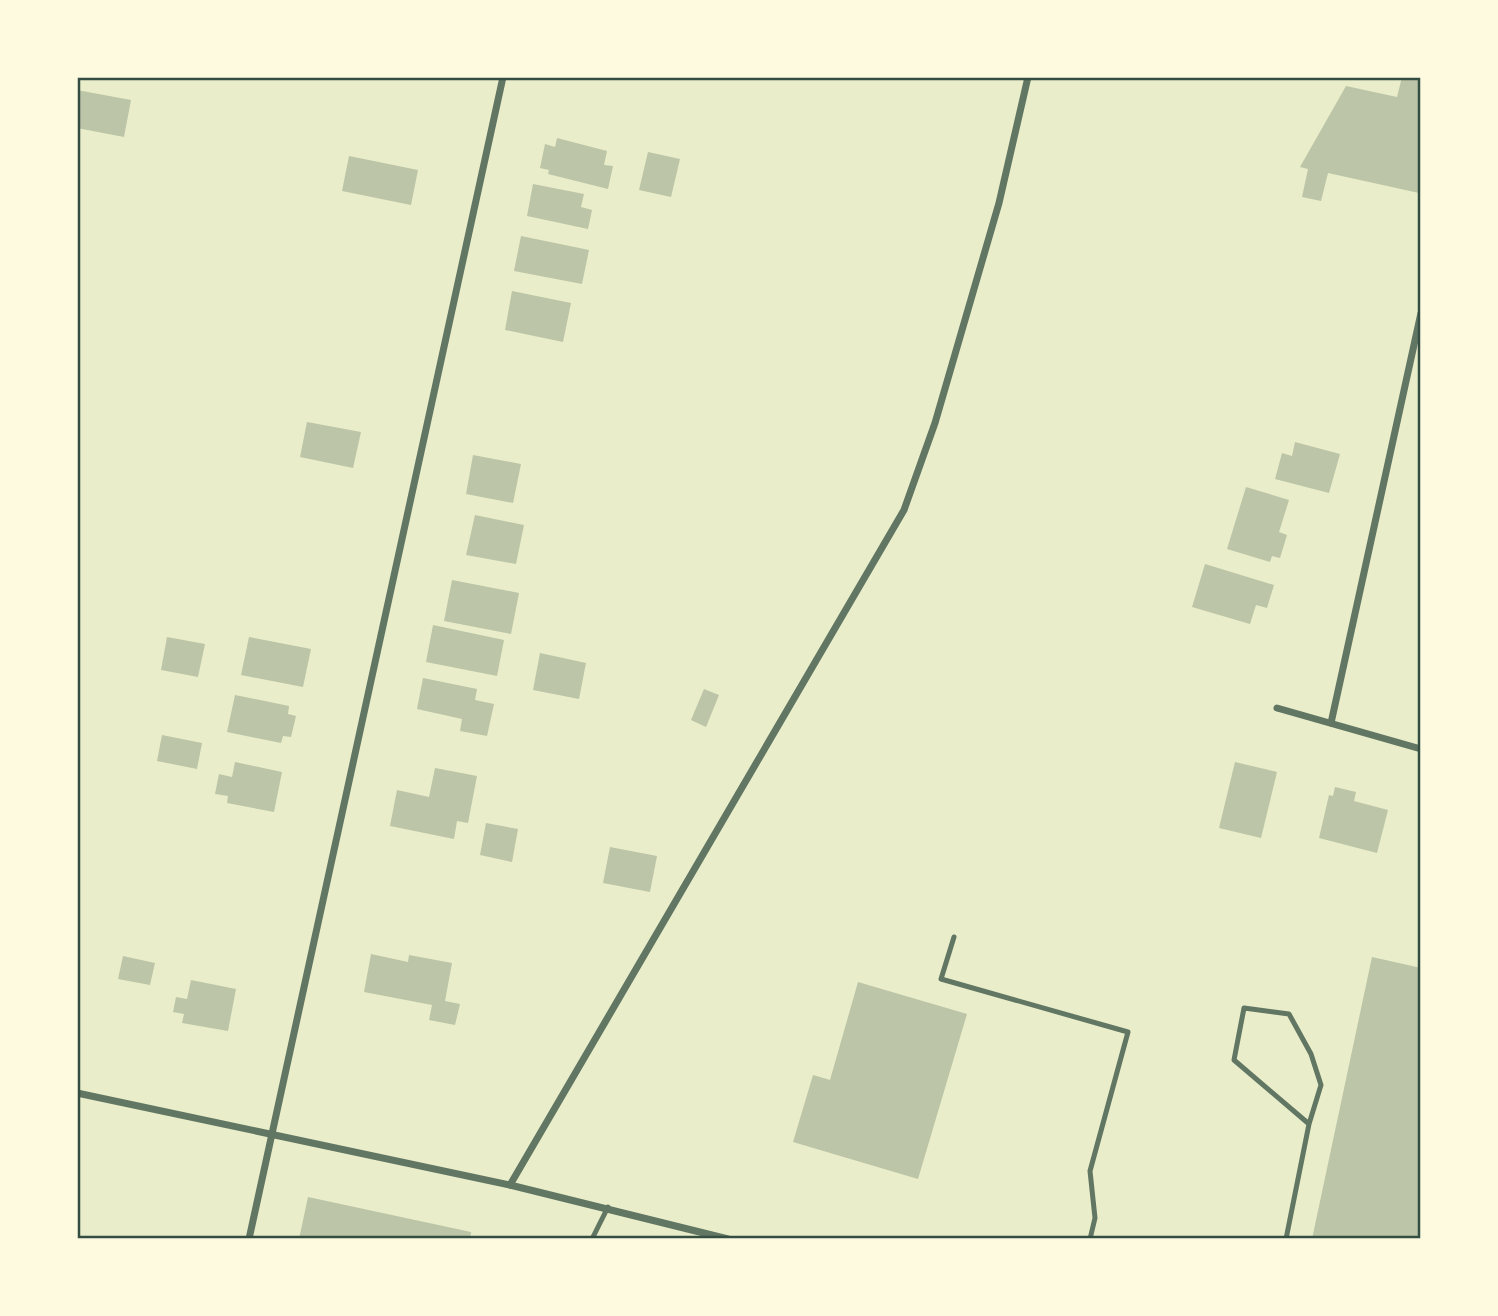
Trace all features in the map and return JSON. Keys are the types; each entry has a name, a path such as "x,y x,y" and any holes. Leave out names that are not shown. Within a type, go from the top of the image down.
{"street":[{"path":"249,1239 503,77"},
{"path":"510,1185 899,520 947,384 1008,171 1028,77"},
{"path":"1331,723 1421,313"},
{"path":"1277,708 1421,749"},
{"path":"77,1093 510,1185 608,1207 728,1239"}],"lane":[{"path":"954,937 941,979 1128,1032 1090,1171 1095,1218 1090,1239"},
{"path":"1286,1239 1309,1124 1321,1085 1311,1054 1289,1014 1244,1008 1234,1060 1309,1124"},
{"path":"592,1239 608,1207"}],"building":[{"path":"1402,77 1421,77 1419,193 1328,173 1321,201 1302,197 1308,169 1300,167 1346,86 1397,97"},
{"path":"77,90 131,100 124,137 77,128"},
{"path":"557,138 607,151 604,165 613,166 608,189 548,174 549,170 540,168 545,144 555,147"},
{"path":"648,152 680,159 671,197 639,190"},
{"path":"349,156 418,170 411,205 342,191"},
{"path":"533,184 584,194 581,207 592,210 588,229 527,216"},
{"path":"521,236 589,250 582,284 514,271"},
{"path":"512,291 571,303 563,342 505,330"},
{"path":"307,422 361,432 353,468 300,457"},
{"path":"1295,442 1340,454 1329,493 1275,479 1282,453 1292,456"},
{"path":"473,455 521,464 513,503 466,494"},
{"path":"1246,487 1289,500 1279,532 1287,535 1280,558 1272,556 1270,562 1227,549"},
{"path":"475,515 524,525 516,564 466,555"},
{"path":"1205,564 1274,585 1267,608 1256,605 1250,624 1192,607"},
{"path":"452,580 519,593 511,634 444,621"},
{"path":"433,625 504,640 497,676 426,662"},
{"path":"167,637 205,644 198,677 161,670"},
{"path":"249,637 311,649 303,687 241,675"},
{"path":"540,653 586,663 579,699 533,690"},
{"path":"423,678 477,689 475,700 494,704 487,736 460,731 462,719 417,709"},
{"path":"704,689 719,695 706,727 691,720"},
{"path":"235,695 289,706 288,714 296,716 291,737 283,736 281,743 227,732"},
{"path":"162,735 202,743 197,769 157,761"},
{"path":"235,762 282,772 274,812 227,803 228,796 215,794 219,774 232,777"},
{"path":"1235,762 1277,772 1261,838 1219,828"},
{"path":"435,768 477,776 468,823 457,821 454,839 390,826 397,790 429,797"},
{"path":"1335,787 1356,792 1354,801 1388,810 1377,853 1319,838 1329,795 1333,796"},
{"path":"486,823 518,829 512,862 480,855"},
{"path":"610,847 657,856 650,892 603,883"},
{"path":"371,954 408,962 409,955 452,963 445,1001 460,1004 455,1025 429,1020 432,1005 364,992"},
{"path":"123,956 155,963 150,985 118,979"},
{"path":"1372,957 1421,968 1421,1239 1312,1239"},
{"path":"191,980 236,989 228,1031 182,1023 184,1014 173,1012 176,997 187,999"},
{"path":"858,982 967,1014 918,1179 793,1142 813,1075 830,1080"},
{"path":"308,1197 471,1232 470,1239 299,1239"}]}
